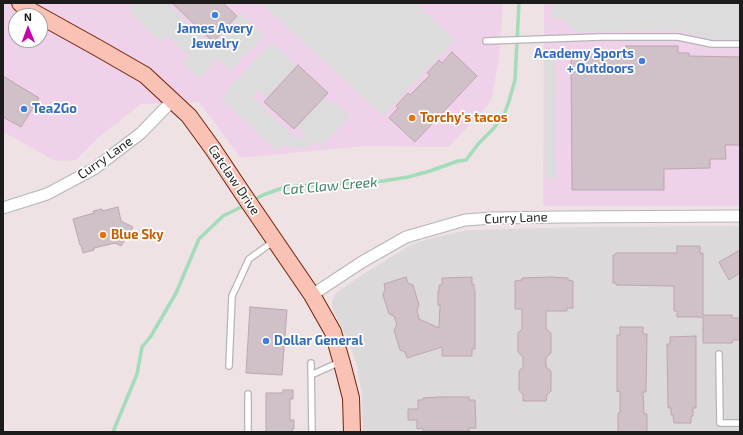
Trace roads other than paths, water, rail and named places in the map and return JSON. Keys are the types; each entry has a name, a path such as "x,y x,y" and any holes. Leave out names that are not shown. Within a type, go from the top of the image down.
{"street":[{"name":"Catclaw Drive","path":"20,3 26,8 146,75 189,116 312,296 333,332 342,361 350,398 352,432"},
{"name":"Curry Lane","path":"3,208 47,194 94,169 141,133 173,100"},
{"name":"Curry Lane","path":"312,296 362,262 406,236 466,220 516,217 740,216"}],"lane":[{"path":"486,41 600,37 678,37 712,44 740,44"},
{"path":"229,366 232,296 249,259 275,241"},
{"path":"719,354 720,423 740,423"},
{"path":"311,375 342,361"},
{"path":"311,363 312,432"},
{"path":"248,394 248,432"}],"waterway":[{"name":"Cat Claw Creek","path":"252,201 263,195 285,187 383,181 408,177 458,161 466,160 504,115 509,101 515,80 519,3"},
{"name":"Cat Claw Creek","path":"113,432 137,374 142,347 151,336 176,293 199,239 223,216 245,205"}],"place":[{"name":"James Avery Jewelry","path":"215,15"},
{"name":"Academy Sports + Outdoors","path":"642,61"},
{"name":"Tea2Go","path":"24,109"},
{"name":"Torchy's tacos","path":"412,118"},
{"name":"Blue Sky","path":"103,235"},
{"name":"Dollar General","path":"266,341"}]}
